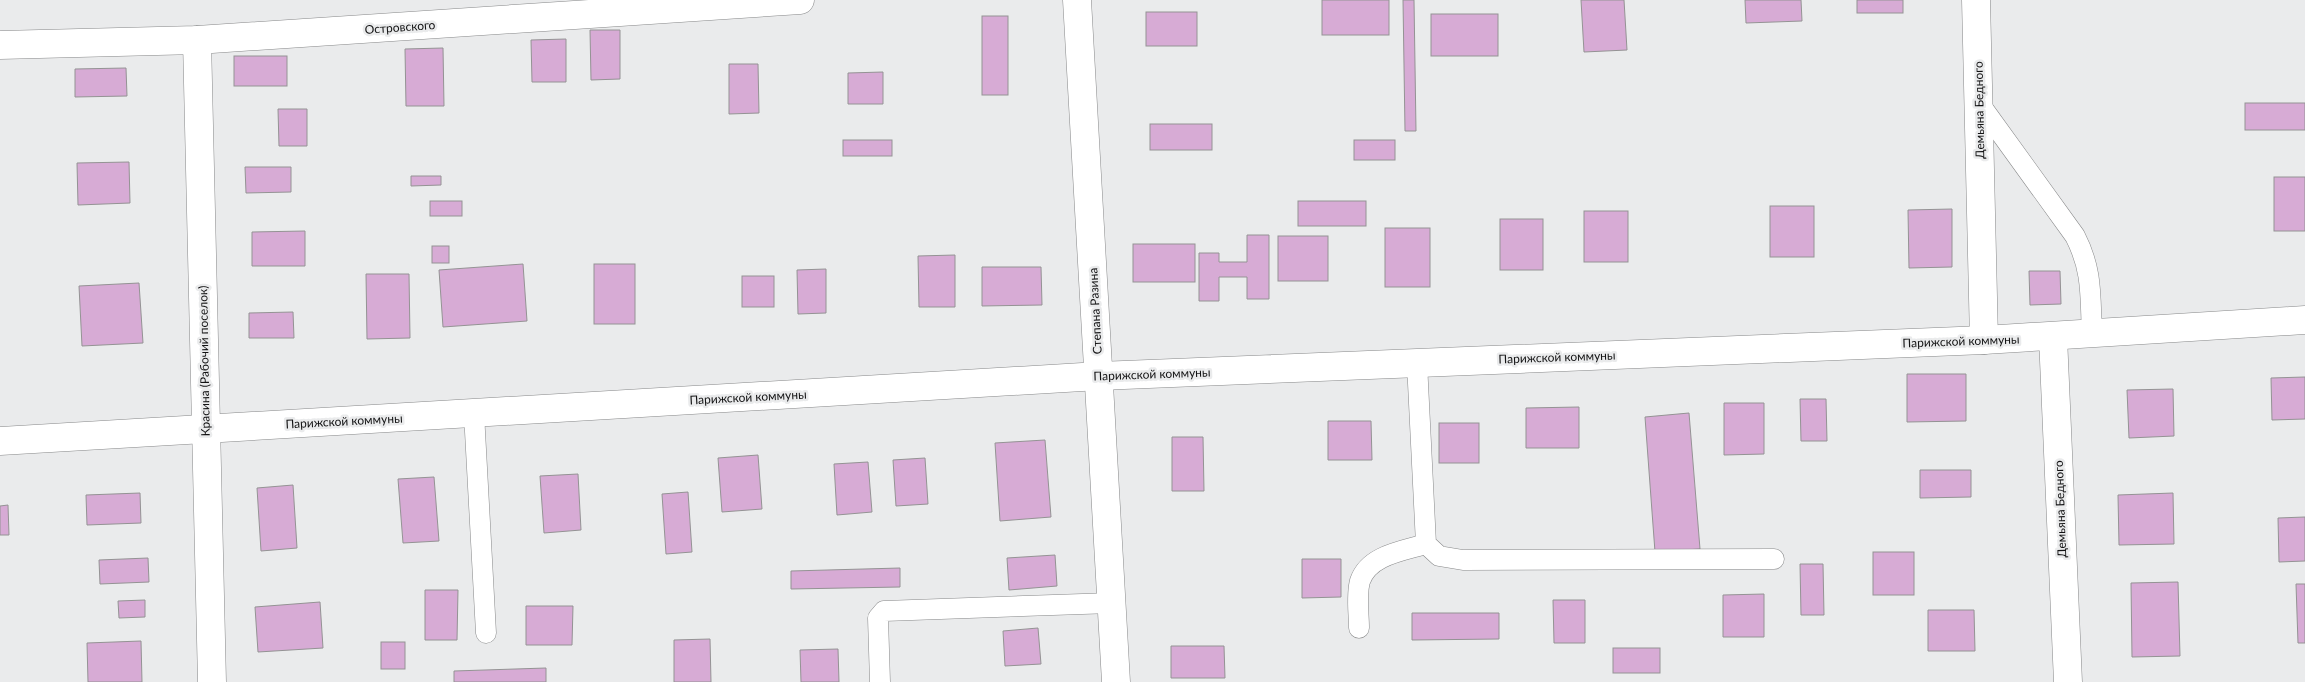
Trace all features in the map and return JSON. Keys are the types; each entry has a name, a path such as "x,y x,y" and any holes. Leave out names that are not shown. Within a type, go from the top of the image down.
{"street":[{"name":"Островского","path":"0,45 197,40 800,0"},
{"name":"Степана Разина","path":"1077,0 1116,682"},
{"name":"Демьяна Бедного","path":"1976,0 1984,340"},
{"name":"Красина (Рабочий поселок)","path":"197,40 212,682"},
{"name":"Парижской коммуны","path":"0,442 1099,376 2053,337 2305,320"},
{"name":"Демьяна Бедного","path":"2053,337 2068,682"}],"lane":[{"path":"1978,103 2081,248 2087,262 2089,274 2092,334"},
{"path":"1417,363 1426,544 1439,556 1462,560 1774,558"},
{"path":"474,413 486,633"},
{"path":"1358,628 1360,582 1368,567 1377,560 1426,544"},
{"path":"880,682 878,618 884,611 1112,603"}],"building":[{"path":"1322,0 1389,0 1389,35 1322,35"},
{"path":"1403,0 1414,0 1416,131 1405,131"},
{"path":"1581,0 1624,0 1627,50 1584,52"},
{"path":"1745,0 1801,0 1802,21 1746,23"},
{"path":"1857,0 1903,0 1903,13 1857,13"},
{"path":"1146,12 1197,12 1197,46 1146,46"},
{"path":"1431,14 1498,14 1498,56 1431,56"},
{"path":"982,16 1008,16 1008,95 982,95"},
{"path":"590,30 620,30 620,79 591,80"},
{"path":"566,39 566,82 532,82 531,40"},
{"path":"443,48 444,106 406,106 405,49"},
{"path":"234,56 287,56 287,86 234,86"},
{"path":"729,64 758,64 759,113 729,114"},
{"path":"126,68 127,96 75,97 75,69"},
{"path":"883,72 883,104 848,104 848,73"},
{"path":"2245,103 2305,103 2305,130 2245,130"},
{"path":"278,109 307,109 307,146 279,146"},
{"path":"1150,124 1212,124 1212,150 1150,150"},
{"path":"843,140 892,140 892,156 843,156"},
{"path":"1354,140 1395,140 1395,160 1354,160"},
{"path":"129,162 130,203 78,205 77,163"},
{"path":"245,167 291,167 291,192 246,193"},
{"path":"411,176 441,176 441,185 411,186"},
{"path":"2274,177 2305,177 2305,231 2274,231"},
{"path":"430,201 462,201 462,216 430,216"},
{"path":"1298,201 1366,201 1366,226 1298,226"},
{"path":"1770,206 1814,206 1814,257 1770,257"},
{"path":"1952,209 1952,267 1909,268 1908,210"},
{"path":"1584,211 1628,211 1628,262 1584,262"},
{"path":"1500,219 1543,219 1543,270 1500,270"},
{"path":"1385,228 1430,228 1430,287 1385,287"},
{"path":"305,231 305,266 252,266 252,232"},
{"path":"1247,235 1269,235 1269,299 1247,299 1247,277 1219,277 1219,301 1199,301 1199,253 1219,253 1219,262 1247,262"},
{"path":"1278,236 1328,236 1328,281 1278,281"},
{"path":"1133,244 1195,244 1195,282 1133,282"},
{"path":"432,246 449,246 449,263 432,263"},
{"path":"955,255 955,307 919,307 918,256"},
{"path":"523,264 527,321 443,327 439,270"},
{"path":"594,264 635,264 635,324 594,324"},
{"path":"982,267 1041,267 1042,305 982,306"},
{"path":"826,269 826,313 798,314 797,270"},
{"path":"2029,271 2060,271 2061,304 2030,305"},
{"path":"366,274 409,274 410,338 367,339"},
{"path":"742,276 774,276 774,307 742,307"},
{"path":"139,283 143,343 82,346 79,286"},
{"path":"293,312 294,338 249,338 249,313"},
{"path":"1907,374 1966,374 1966,421 1907,422"},
{"path":"2305,377 2305,419 2272,420 2271,378"},
{"path":"2173,389 2174,436 2129,438 2127,390"},
{"path":"1800,399 1826,399 1827,441 1801,441"},
{"path":"1724,403 1764,403 1764,454 1724,455"},
{"path":"1579,407 1579,448 1526,448 1526,408"},
{"path":"1689,413 1700,549 1655,552 1645,417"},
{"path":"1328,421 1371,421 1372,460 1328,460"},
{"path":"1439,423 1479,423 1479,463 1439,463"},
{"path":"1172,437 1203,437 1204,491 1172,491"},
{"path":"1045,440 1051,517 1000,521 995,443"},
{"path":"758,455 762,509 722,512 718,458"},
{"path":"925,458 928,504 896,506 893,460"},
{"path":"868,462 872,512 837,515 834,464"},
{"path":"1920,470 1971,470 1971,497 1920,498"},
{"path":"578,474 581,530 544,533 540,476"},
{"path":"434,477 439,541 403,543 398,479"},
{"path":"293,485 297,548 261,551 257,488"},
{"path":"688,492 692,552 666,554 662,494"},
{"path":"140,493 141,523 87,525 86,495"},
{"path":"2173,493 2174,544 2119,545 2118,495"},
{"path":"8,505 9,535 0,535 0,506"},
{"path":"2305,517 2305,561 2279,562 2278,518"},
{"path":"1873,552 1914,552 1914,595 1873,595"},
{"path":"1055,555 1057,586 1009,590 1007,558"},
{"path":"148,558 149,582 100,584 99,560"},
{"path":"1302,559 1341,559 1341,597 1302,598"},
{"path":"1800,564 1823,564 1824,615 1801,615"},
{"path":"900,568 900,587 791,589 791,571"},
{"path":"2178,582 2180,656 2132,657 2131,583"},
{"path":"2296,584 2305,584 2305,643 2298,643"},
{"path":"425,590 458,590 457,640 425,640"},
{"path":"1764,594 1764,637 1723,637 1723,595"},
{"path":"145,600 145,617 119,618 118,601"},
{"path":"1553,600 1585,600 1585,643 1554,643"},
{"path":"320,602 323,648 258,652 255,607"},
{"path":"526,606 573,606 572,645 526,645"},
{"path":"1928,610 1974,610 1975,651 1928,651"},
{"path":"1412,613 1499,613 1499,639 1412,640"},
{"path":"1038,628 1041,664 1005,666 1003,631"},
{"path":"710,639 711,682 674,682 674,640"},
{"path":"141,641 142,682 88,682 87,643"},
{"path":"381,642 405,642 405,669 381,669"},
{"path":"1171,646 1224,646 1225,678 1171,678"},
{"path":"1613,648 1660,648 1660,673 1613,673"},
{"path":"838,649 839,682 801,682 800,650"},
{"path":"546,668 546,682 454,682 454,671"}]}
